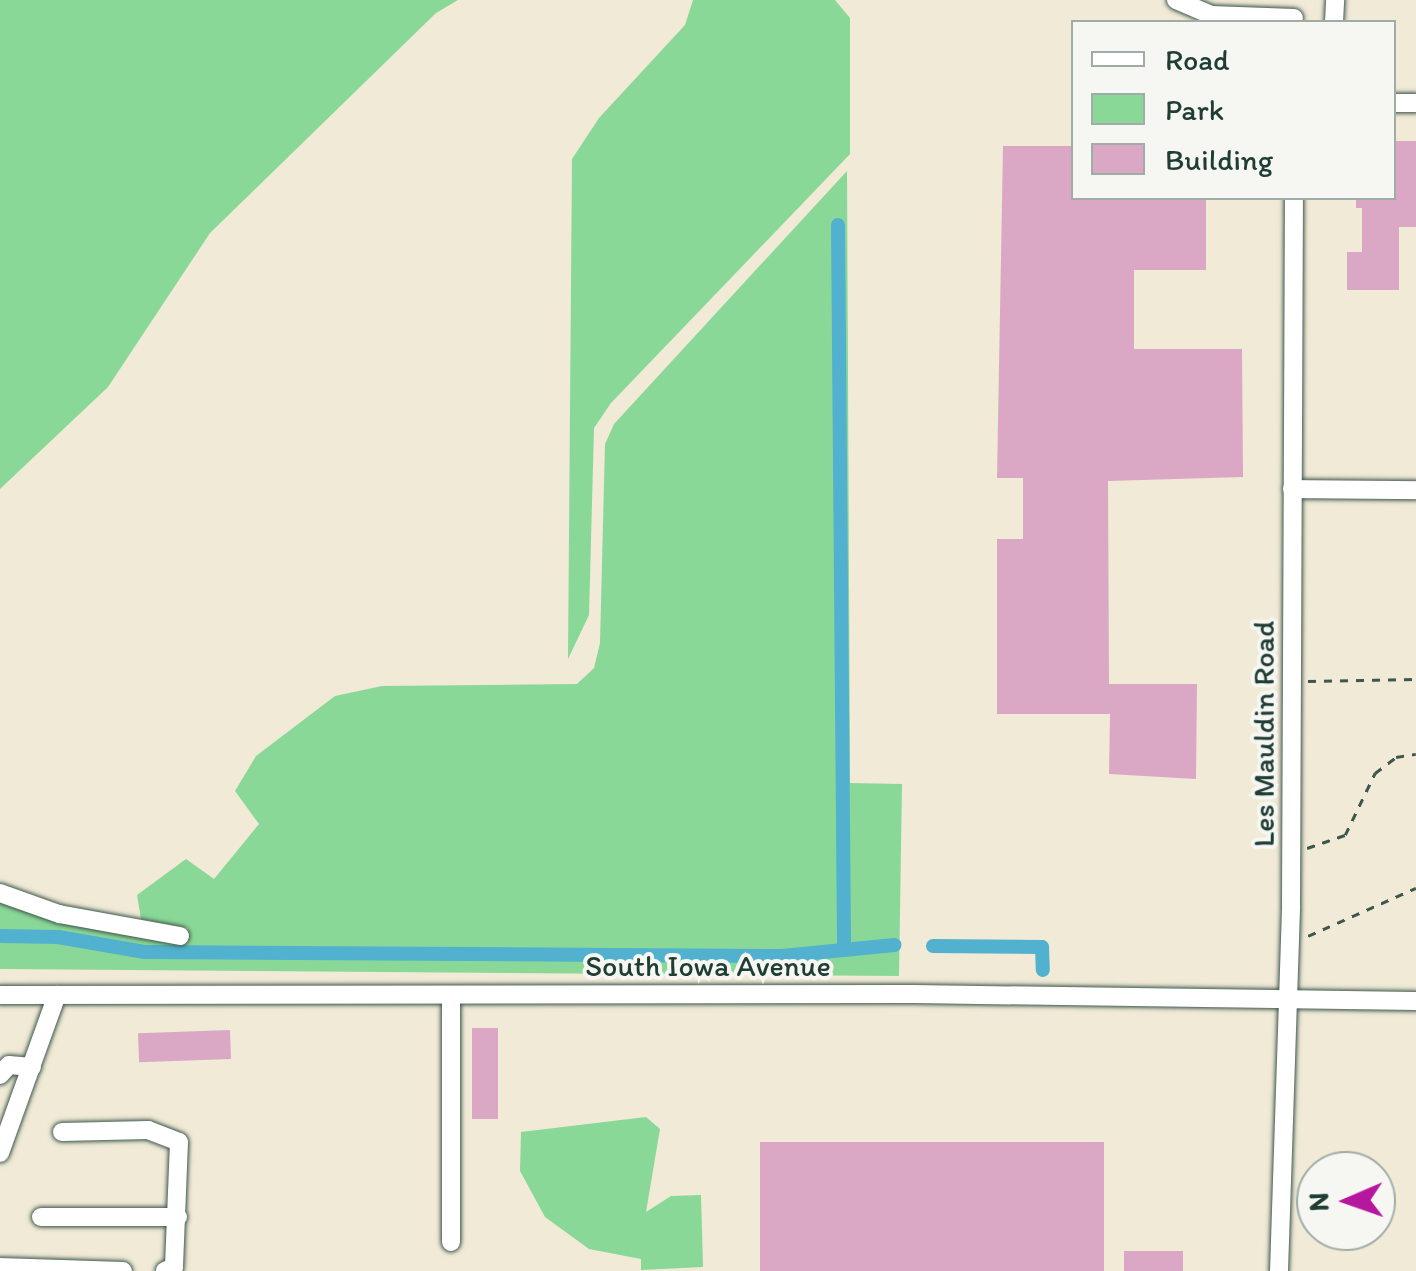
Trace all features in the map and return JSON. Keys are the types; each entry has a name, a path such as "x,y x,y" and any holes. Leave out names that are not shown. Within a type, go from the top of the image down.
{"street":[{"path":"1176,0 1211,14 1294,13"},
{"name":"Les Mauldin Road","path":"1279,1271 1284,999 1290,944 1294,200"},
{"path":"1292,490 1416,490"},
{"path":"0,894 59,914 180,936"},
{"name":"South Iowa Avenue","path":"0,995 1416,1002"},
{"path":"451,1242 452,995"},
{"path":"0,1153 9,1100 32,1067 58,996"},
{"path":"0,1072 32,1067"},
{"path":"62,1132 148,1130 180,1142 174,1266 165,1271"},
{"path":"41,1217 178,1217"},
{"path":"0,1266 123,1271"}],"path":[{"path":"1291,682 1416,680"},
{"path":"1291,850 1345,835 1375,774 1396,757 1416,754"},
{"path":"1290,944 1416,888"}],"green space":[{"path":"0,0 458,0 436,13 210,233 108,387 0,489"},
{"path":"693,0 835,0 850,18 850,154 611,403 594,428 589,615 568,659 572,159 599,118 685,25"},
{"path":"847,171 850,783 902,784 899,976 0,969 0,901 185,941 188,928 141,919 137,895 186,859 214,879 259,824 235,791 256,756 335,696 382,686 577,684 594,668 600,643 605,444 614,424"},
{"path":"646,1117 660,1129 646,1212 671,1196 701,1195 703,1267 641,1270 641,1259 589,1249 545,1217 520,1171 521,1132"}],"building":[{"path":"1396,141 1416,141 1416,227 1399,227 1399,290 1347,290 1347,252 1362,252 1362,208 1356,208 1356,200 1396,200"},
{"path":"1003,146 1071,146 1071,200 1206,200 1206,270 1134,270 1134,349 1242,349 1243,477 1108,481 1109,684 1197,684 1196,779 1109,774 1110,714 997,714 997,539 1023,539 1023,478 997,478"},
{"path":"472,1028 498,1028 498,1119 472,1119"},
{"path":"230,1030 231,1059 139,1062 138,1033"},
{"path":"760,1142 1104,1142 1104,1271 760,1271"},
{"path":"1124,1251 1183,1251 1183,1271 1124,1271"}],"waterway":[{"path":"838,225 844,945"},
{"path":"0,936 58,937 145,952 782,956 894,945"},
{"path":"933,946 1042,947 1043,970"}]}
